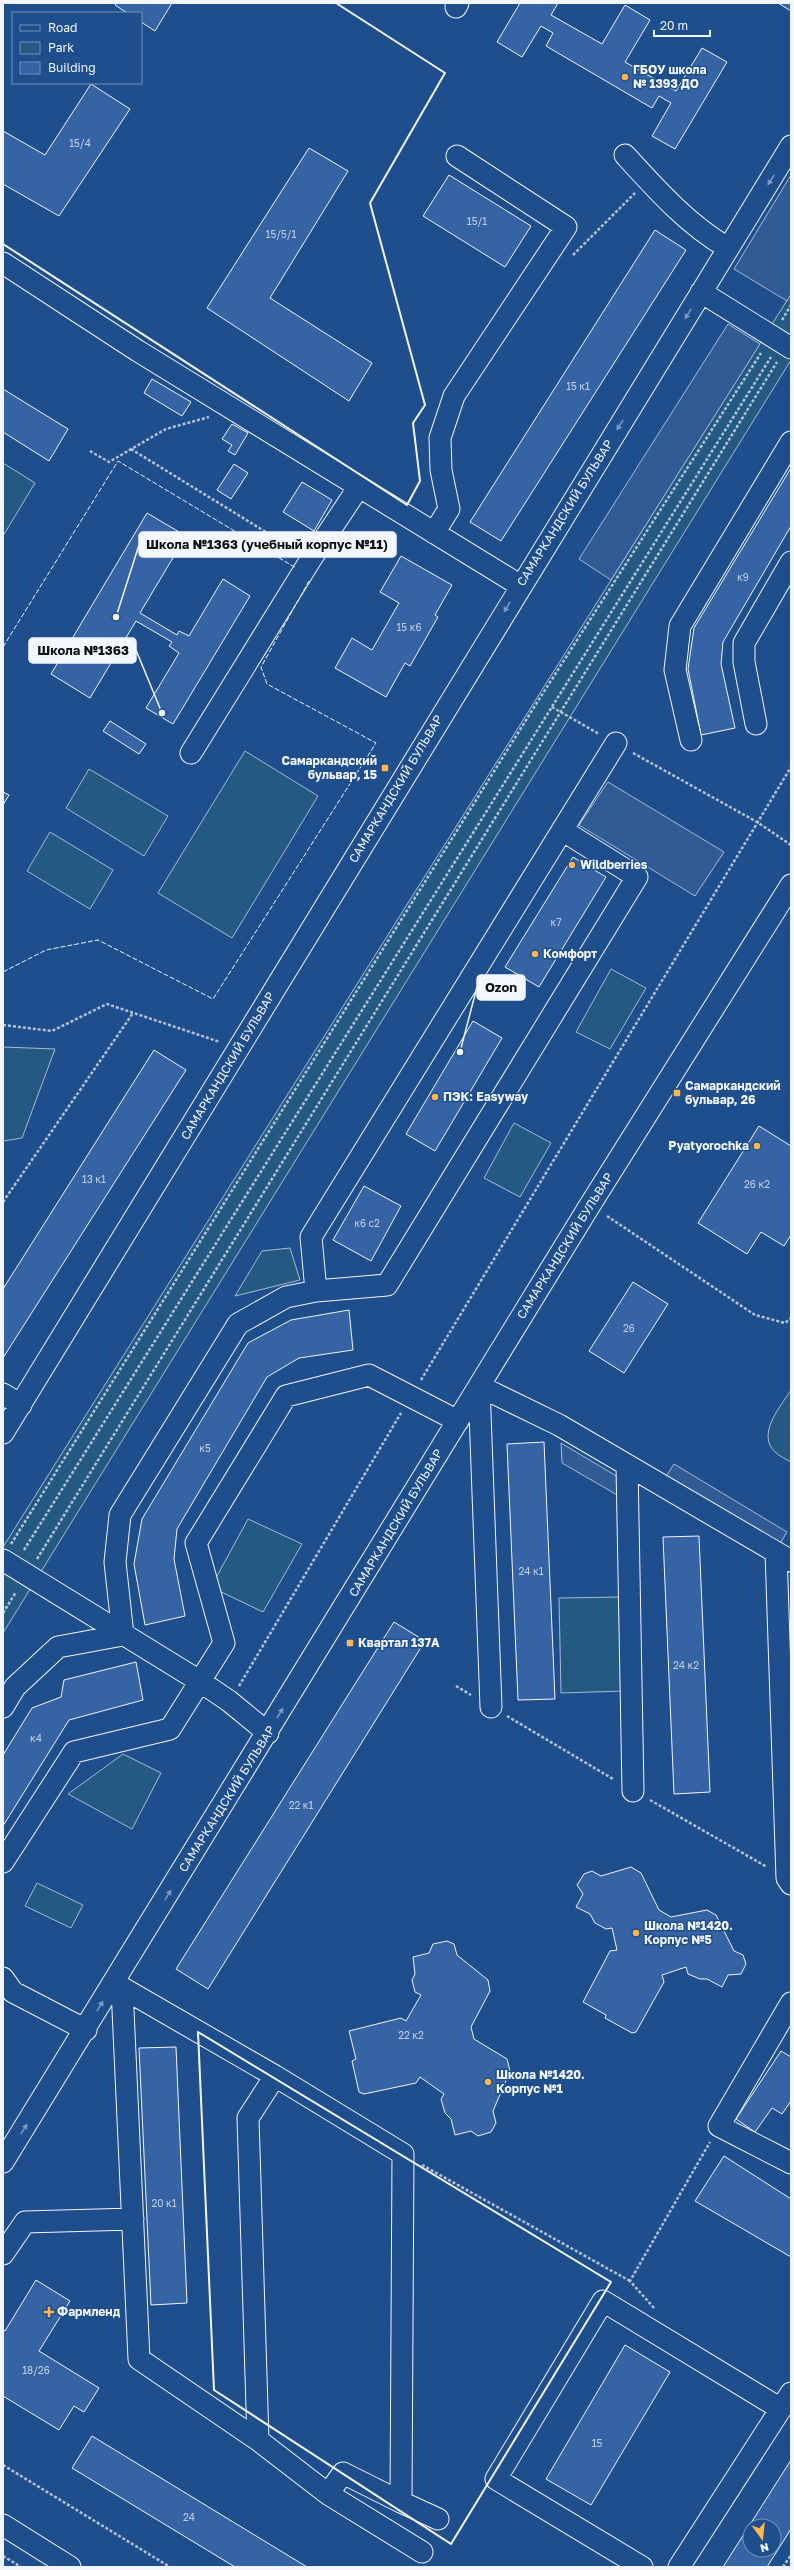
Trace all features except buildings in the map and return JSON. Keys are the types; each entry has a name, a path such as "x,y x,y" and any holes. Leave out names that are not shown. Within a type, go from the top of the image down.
{"street":[{"name":"САМАРКАНДСКИЙ БУЛЬВАР","path":"3,1433 791,146"},
{"path":"625,155 655,188 705,234 728,248"},
{"path":"434,533 449,509 441,470 440,438 454,396 566,227 457,156"},
{"path":"3,263 221,403 358,488 521,586"},
{"path":"701,292 783,343"},
{"path":"691,740 675,670 680,626 791,442"},
{"path":"191,753 311,559 358,488"},
{"path":"756,724 744,662 744,644 791,562"},
{"path":"316,1292 311,1237 616,743"},
{"path":"123,1635 115,1562 120,1515 238,1324 286,1297 316,1292 388,1285 637,877 562,830"},
{"name":"САМАРКАНДСКИЙ БУЛЬВАР","path":"3,2162 86,2030 118,1986 268,1733 479,1386 590,1205 791,885"},
{"path":"3,1862 74,1752 170,1729 224,1643 196,1543 286,1396 369,1375 458,1421"},
{"path":"491,1707 479,1386 559,1425 783,1557 787,1878 791,1884"},
{"path":"3,1394 21,1405"},
{"path":"626,1465 633,1791"},
{"path":"13,1563 123,1635 229,1701 268,1733"},
{"path":"3,1707 15,1687 58,1647 123,1635"},
{"path":"3,1978 13,1992 86,2030"},
{"path":"118,1986 275,2076 403,2154 401,2502"},
{"path":"118,1986 133,2219 139,2358 258,2440 328,2494 422,2552"},
{"path":"791,2003 784,2033 719,2126 791,2163"},
{"path":"258,2440 248,2118 275,2076"},
{"path":"3,2254 25,2222 133,2219"},
{"path":"642,2567 496,2479 603,2301 786,2401 680,2567"},
{"path":"328,2494 343,2473 438,2519"},
{"path":"3,2525 70,2567"}],"path":[{"path":"13,1563 560,712 783,343 791,305"},
{"path":"13,1563 783,343"},
{"path":"3,1613 13,1563 538,701 783,343"},
{"path":"90,451 109,462 166,429 208,420 221,403"},
{"path":"131,449 254,527 311,559"},
{"path":"552,707 757,822 791,846"},
{"path":"229,1701 791,767"},
{"path":"3,1026 52,1030 107,1004 238,1048"},
{"path":"3,1202 133,1013"},
{"path":"590,1205 755,1315 785,1323 791,1318"},
{"path":"630,2281 719,2126"},
{"path":"403,2154 630,2281 659,2313"},
{"path":"3,2465 170,2567"},
{"path":"783,2567 791,2555"},
{"path":"3,2556 21,2567"}],"green space":[{"path":"791,294 791,360 3,1633 3,1547"},
{"path":"3,463 35,483 3,536"},
{"path":"245,751 318,796 232,938 158,893"},
{"path":"89,769 168,816 144,856 66,808"},
{"path":"50,832 113,870 90,909 27,871"},
{"path":"611,969 646,988 610,1049 576,1032"},
{"path":"3,1047 55,1049 22,1138 3,1141"},
{"path":"514,1123 551,1143 520,1197 484,1178"},
{"path":"290,1248 300,1280 235,1296 262,1251"},
{"path":"791,1390 791,1462 775,1452 770,1445 768,1437 772,1420"},
{"path":"248,1519 302,1544 263,1612 211,1587"},
{"path":"622,1597 624,1691 561,1693 559,1598"},
{"path":"123,1754 161,1773 132,1829 68,1794"},
{"path":"37,1883 83,1905 71,1928 25,1906"}],"shaded area":[{"path":"791,175 791,294 787,301 734,269"},
{"path":"728,324 760,344 611,580 579,559"},
{"path":"608,782 724,852 695,896 579,825"},
{"path":"561,1443 618,1477 619,1496 562,1463"},
{"path":"674,1464 787,1532 778,1547 665,1478"}],"fence":[{"path":"3,647 118,461 296,568"},
{"path":"3,972 46,950 98,940 213,999 376,743 267,684 261,667 309,581"}],"wall":[{"path":"3,244 407,505 420,481 413,423 425,405 370,203 445,73 336,3"},
{"path":"198,2032 611,2282 451,2544 214,2390 198,2032"}],"place":[{"name":"ГБОУ школа № 1393 ДО","path":"625,77"},
{"name":"Школа №1363 (учебный корпус №11)","path":"116,617"},
{"name":"Школа №1363","path":"162,713"},
{"name":"Самаркандский бульвар, 15","path":"385,768"},
{"name":"Wildberries","path":"572,865"},
{"name":"Комфорт","path":"535,954"},
{"name":"Ozon","path":"460,1052"},
{"name":"Самаркандский бульвар, 26","path":"677,1093"},
{"name":"ПЭК: Easyway","path":"435,1097"},
{"name":"Pyatyorochka","path":"757,1146"},
{"name":"Квартал 137А","path":"350,1643"},
{"name":"Школа №1420. Корпус №5","path":"636,1933"},
{"name":"Школа №1420. Корпус №1","path":"488,2082"},
{"name":"Фармленд","path":"49,2312"}]}
